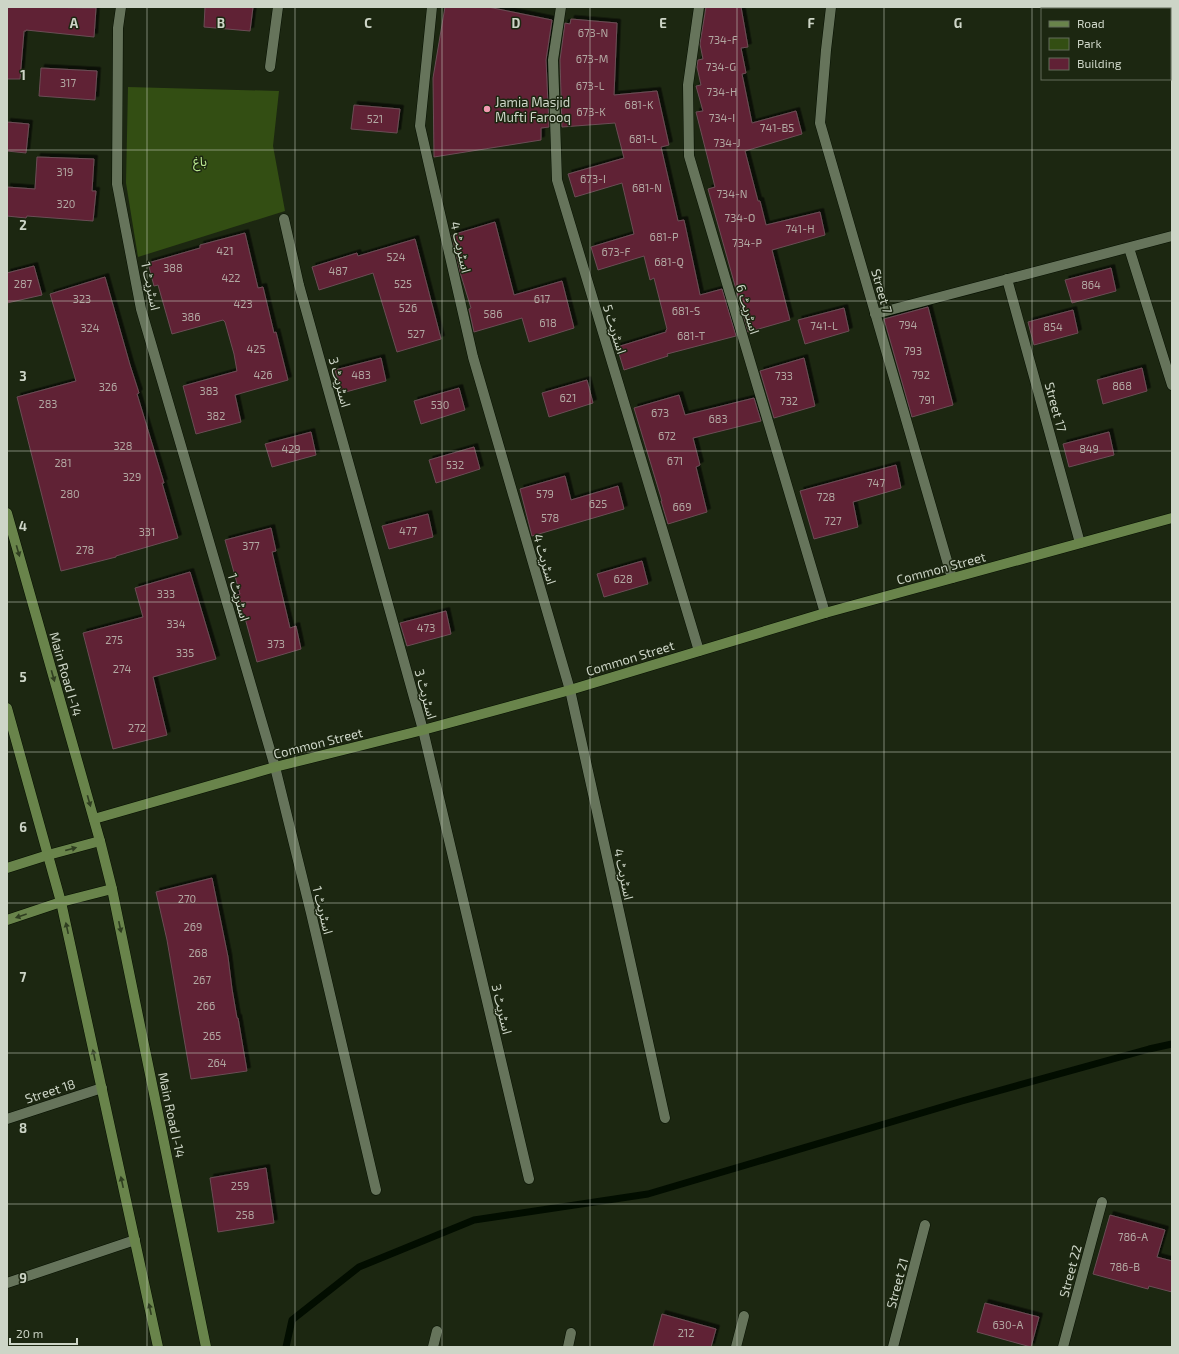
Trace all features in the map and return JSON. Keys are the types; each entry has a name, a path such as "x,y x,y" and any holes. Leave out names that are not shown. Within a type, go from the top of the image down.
{"main road":[{"name":"Main Road I-14","path":"7,513 94,819 112,889 206,1347"},
{"name":"Common Street","path":"94,819 275,767 423,730 570,690 825,613 1172,518"},
{"path":"7,708 61,902 158,1347"},
{"path":"7,868 100,841"},
{"path":"7,920 61,902 112,889"}],"street":[{"name":"اسٹریٹ 1","path":"121,7 118,28 117,184 141,309 275,767 376,1190"},
{"path":"270,67 278,7"},
{"name":"اسٹریٹ 4","path":"432,7 420,126 473,357 570,690 665,1118"},
{"name":"اسٹریٹ 5","path":"561,7 553,60 557,180 699,651"},
{"name":"اسٹریٹ 6","path":"699,7 688,85 689,156 825,613"},
{"name":"Street 7","path":"831,7 820,123 952,578"},
{"name":"اسٹریٹ 3","path":"284,219 300,285 423,730 529,1179"},
{"path":"875,314 1172,236"},
{"path":"1129,248 1172,385"},
{"name":"Street 17","path":"1007,279 1080,543"},
{"name":"Street 18","path":"7,1119 102,1088"},
{"name":"Street 22","path":"1063,1347 1102,1202"},
{"name":"Street 21","path":"893,1347 926,1226"},
{"path":"7,1284 135,1240"},
{"path":"736,1347 744,1316"},
{"path":"433,1347 437,1331"},
{"path":"568,1347 571,1333"}],"green space":[{"name":"باغ","path":"128,87 279,91 273,146 285,211 138,257 126,183"}],"building":[{"path":"7,7 96,8 94,37 26,30 24,31 20,79 7,79"},
{"path":"205,7 253,7 250,31 204,27"},
{"name":"Jamia Masjid Mufti Farooq","path":"445,7 488,7 552,20 546,60 549,127 541,128 541,140 434,157 433,78"},
{"path":"706,7 741,7 748,47 741,48 746,73 742,74 752,123 796,111 802,134 745,151 766,225 820,212 825,235 772,250 790,320 748,332 708,189 715,187 696,112 703,111 696,86 701,85 697,67 698,60 703,59 700,44"},
{"path":"571,19 617,23 614,95 657,91 669,145 661,147 678,221 684,220 700,295 722,289 736,336 667,354 668,356 624,370 617,347 666,332 667,329 654,278 650,280 644,256 598,270 591,247 634,234 622,183 575,197 568,174 624,158 615,123 562,127 560,60 565,23 570,24"},
{"path":"41,68 97,71 95,100 39,96"},
{"path":"354,105 400,109 397,133 351,129"},
{"path":"7,122 29,124 26,153 7,151"},
{"path":"37,157 94,159 92,191 96,191 93,221 7,216 7,187 35,189"},
{"path":"495,222 514,295 562,281 574,328 529,342 522,318 474,332 469,309 471,308 460,272 452,235"},
{"path":"245,233 258,288 263,287 274,333 276,332 288,380 235,395 241,422 196,434 183,386 237,371 234,354 225,322 223,320 172,334 158,285 154,286 148,263 200,248 200,245"},
{"path":"415,239 441,339 397,352 373,273 319,290 312,267 357,253 358,256"},
{"path":"34,266 42,295 7,303 7,273"},
{"path":"1111,268 1116,291 1072,303 1065,280"},
{"path":"105,277 139,393 137,394 164,483 162,483 178,538 116,557 61,571 17,397 76,381 50,294"},
{"path":"928,307 953,405 912,417 884,319"},
{"path":"844,308 849,331 805,344 798,320"},
{"path":"1073,310 1078,333 1034,345 1028,322"},
{"path":"381,358 386,381 342,393 335,370"},
{"path":"804,358 815,406 774,418 760,371"},
{"path":"1142,368 1147,391 1103,404 1097,380"},
{"path":"587,380 593,403 549,417 542,393"},
{"path":"459,388 465,410 421,424 414,401"},
{"path":"679,395 685,415 754,398 761,421 693,438 700,465 696,467 707,512 668,524 634,408"},
{"path":"311,432 316,455 272,467 265,444"},
{"path":"1109,432 1114,455 1069,467 1063,444"},
{"path":"474,447 480,469 436,483 429,460"},
{"path":"896,465 901,488 853,502 858,527 814,539 800,491"},
{"path":"565,476 571,500 618,486 624,509 532,536 520,489"},
{"path":"428,514 433,537 389,549 382,526"},
{"path":"271,528 276,551 272,552 290,628 296,626 301,649 257,662 245,618 240,619 234,596 240,594 225,540"},
{"path":"642,561 648,584 604,597 597,574"},
{"path":"190,572 216,659 153,677 167,735 113,749 83,633 143,617 135,588"},
{"path":"446,611 451,634 407,646 400,623"},
{"path":"212,878 228,957 232,989 247,1071 191,1079 167,940 156,892"},
{"path":"266,1168 274,1223 218,1232 210,1178"},
{"path":"1110,1215 1165,1230 1157,1257 1172,1261 1172,1292 1149,1286 1148,1289 1093,1274"},
{"path":"985,1303 1039,1317 1031,1347 977,1332"},
{"path":"662,1314 716,1329 711,1347 653,1347"}],"waterway":[{"path":"286,1347 292,1320 359,1267 474,1220 648,1194 962,1101 1172,1044"}],"place":[{"name":"Jamia Masjid Mufti Farooq","path":"487,109"}]}
